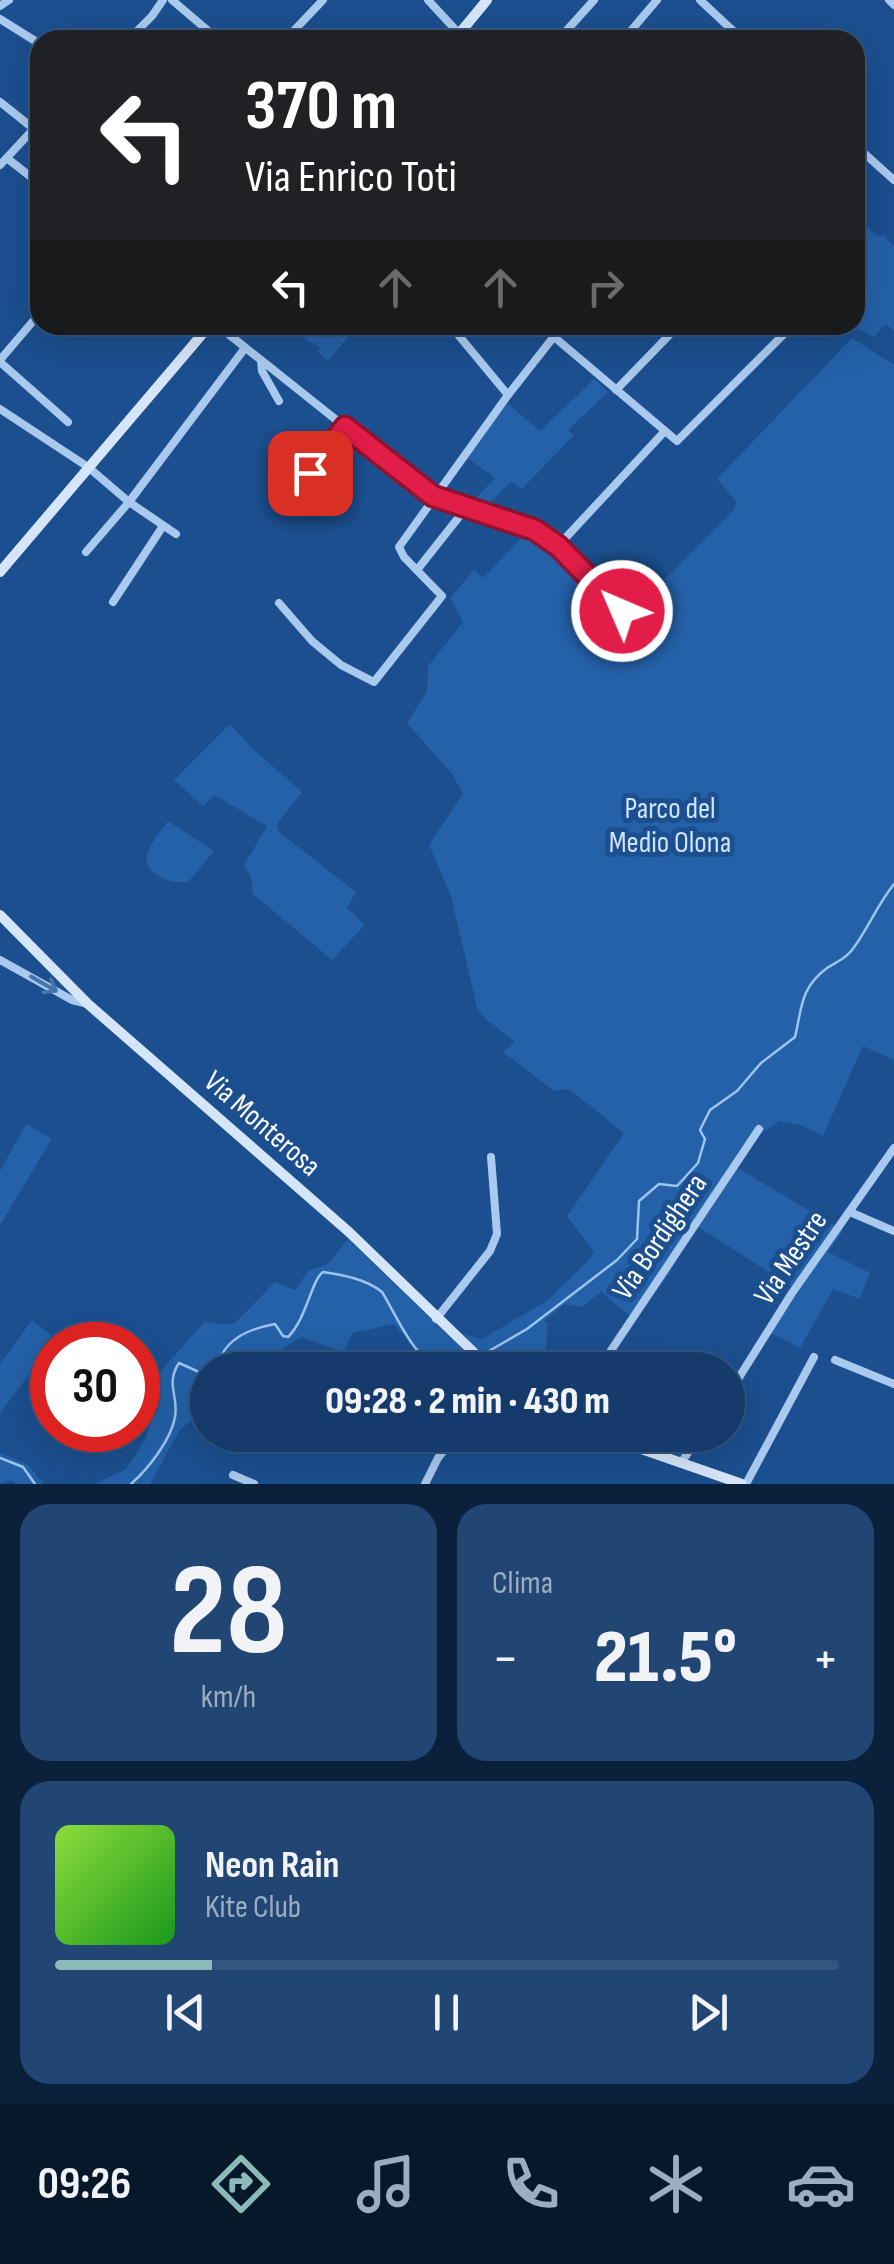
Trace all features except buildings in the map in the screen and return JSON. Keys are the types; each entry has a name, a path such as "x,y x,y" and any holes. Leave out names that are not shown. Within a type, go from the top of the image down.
{"main road":[{"path":"465,30 486,0"},
{"path":"0,572 204,335"},
{"name":"Via Monterosa","path":"0,915 88,1004 348,1232 471,1352"},
{"path":"650,1452 744,1484"}],"street":[{"path":"0,6 9,0"},
{"path":"138,30 163,0"},
{"path":"172,0 207,30"},
{"path":"295,30 323,0"},
{"path":"428,0 452,30"},
{"path":"567,30 594,0"},
{"path":"632,30 657,0"},
{"path":"700,0 732,30"},
{"path":"0,19 30,38"},
{"path":"4,105 30,122"},
{"path":"30,134 4,162 30,178"},
{"path":"865,154 894,180"},
{"path":"30,325 0,361 68,422"},
{"path":"227,335 433,496 535,530 558,546 622,611"},
{"path":"458,335 508,395"},
{"path":"616,390 669,335"},
{"path":"279,603 312,641 341,665 374,682 442,596 400,547 433,496 552,336 677,442 783,335"},
{"path":"86,552 245,348"},
{"path":"261,361 278,402"},
{"path":"0,409 176,534"},
{"path":"310,473 345,427"},
{"path":"558,546 664,432"},
{"path":"417,570 466,508"},
{"path":"113,602 164,526"},
{"path":"0,960 72,1000 88,1004"},
{"name":"Via Bordighera","path":"610,1352 759,1129"},
{"name":"Via Mestre","path":"745,1368 792,1293 894,1148"},
{"path":"436,1319 490,1251 497,1234 490,1157"},
{"path":"850,1212 894,1232"},
{"path":"744,1484 814,1357"},
{"path":"835,1360 894,1384"},
{"path":"426,1484 443,1452"},
{"path":"681,1463 688,1452"},
{"path":"233,1475 254,1484"}],"green space":[{"path":"865,229 884,236 894,246 894,331 886,324 874,337 865,332"},
{"path":"300,335 348,337 328,361 318,352 320,348"},
{"name":"Parco del Medio Olona","path":"852,338 894,365 894,1060 863,1046 823,1136 780,1121 742,1146 731,1164 843,1231 828,1252 870,1273 860,1299 833,1289 800,1348 771,1333 798,1291 697,1226 669,1274 635,1320 601,1292 582,1307 565,1304 544,1321 548,1324 545,1352 479,1352 456,1332 482,1339 548,1300 590,1259 594,1252 567,1216 624,1133 569,1089 554,1091 503,1052 515,1042 477,1008 451,896 429,845 463,794 452,774 407,723 427,691 428,666 463,622 450,598 474,570 483,578 529,530 553,545 627,617 732,512 737,502 717,479"},
{"path":"594,379 608,392 568,430 574,435 522,489 511,482 483,509 470,504 495,478 466,457 507,403 540,431"},
{"path":"230,724 302,792 277,824 279,832 356,892 347,908 365,925 332,960 253,894 251,877 244,865 267,826 214,795 203,806 174,780"},
{"path":"168,821 214,851 188,882 161,877 147,863 149,848"},
{"path":"26,1124 52,1139 0,1225 0,1171"},
{"path":"348,1239 465,1352 418,1352 394,1324 353,1333 343,1352 301,1337 277,1352 190,1352 190,1421 179,1431 150,1484 94,1484 126,1469 137,1452 160,1452 160,1372 205,1321 235,1323 275,1282 295,1290 309,1270 328,1264"},
{"path":"30,1323 30,1373 0,1413 0,1364"},
{"path":"0,1453 27,1464 44,1484 17,1484 11,1480 0,1484"}],"waterway":[{"path":"487,1352 527,1329 617,1260 637,1239 639,1201 659,1184 677,1186 698,1163 705,1139 700,1130 710,1110 737,1091 761,1063 795,1037 812,983 852,950 894,884"},
{"path":"224,1352 246,1333 275,1324 288,1337 323,1272 362,1281 382,1292 419,1352"},
{"path":"131,1484 158,1454 173,1426 175,1370 179,1363 190,1368"},
{"path":"0,1458 23,1467 35,1484"}],"route":[{"path":"310,473 345,427 433,496 535,530 558,546 622,611"}]}
